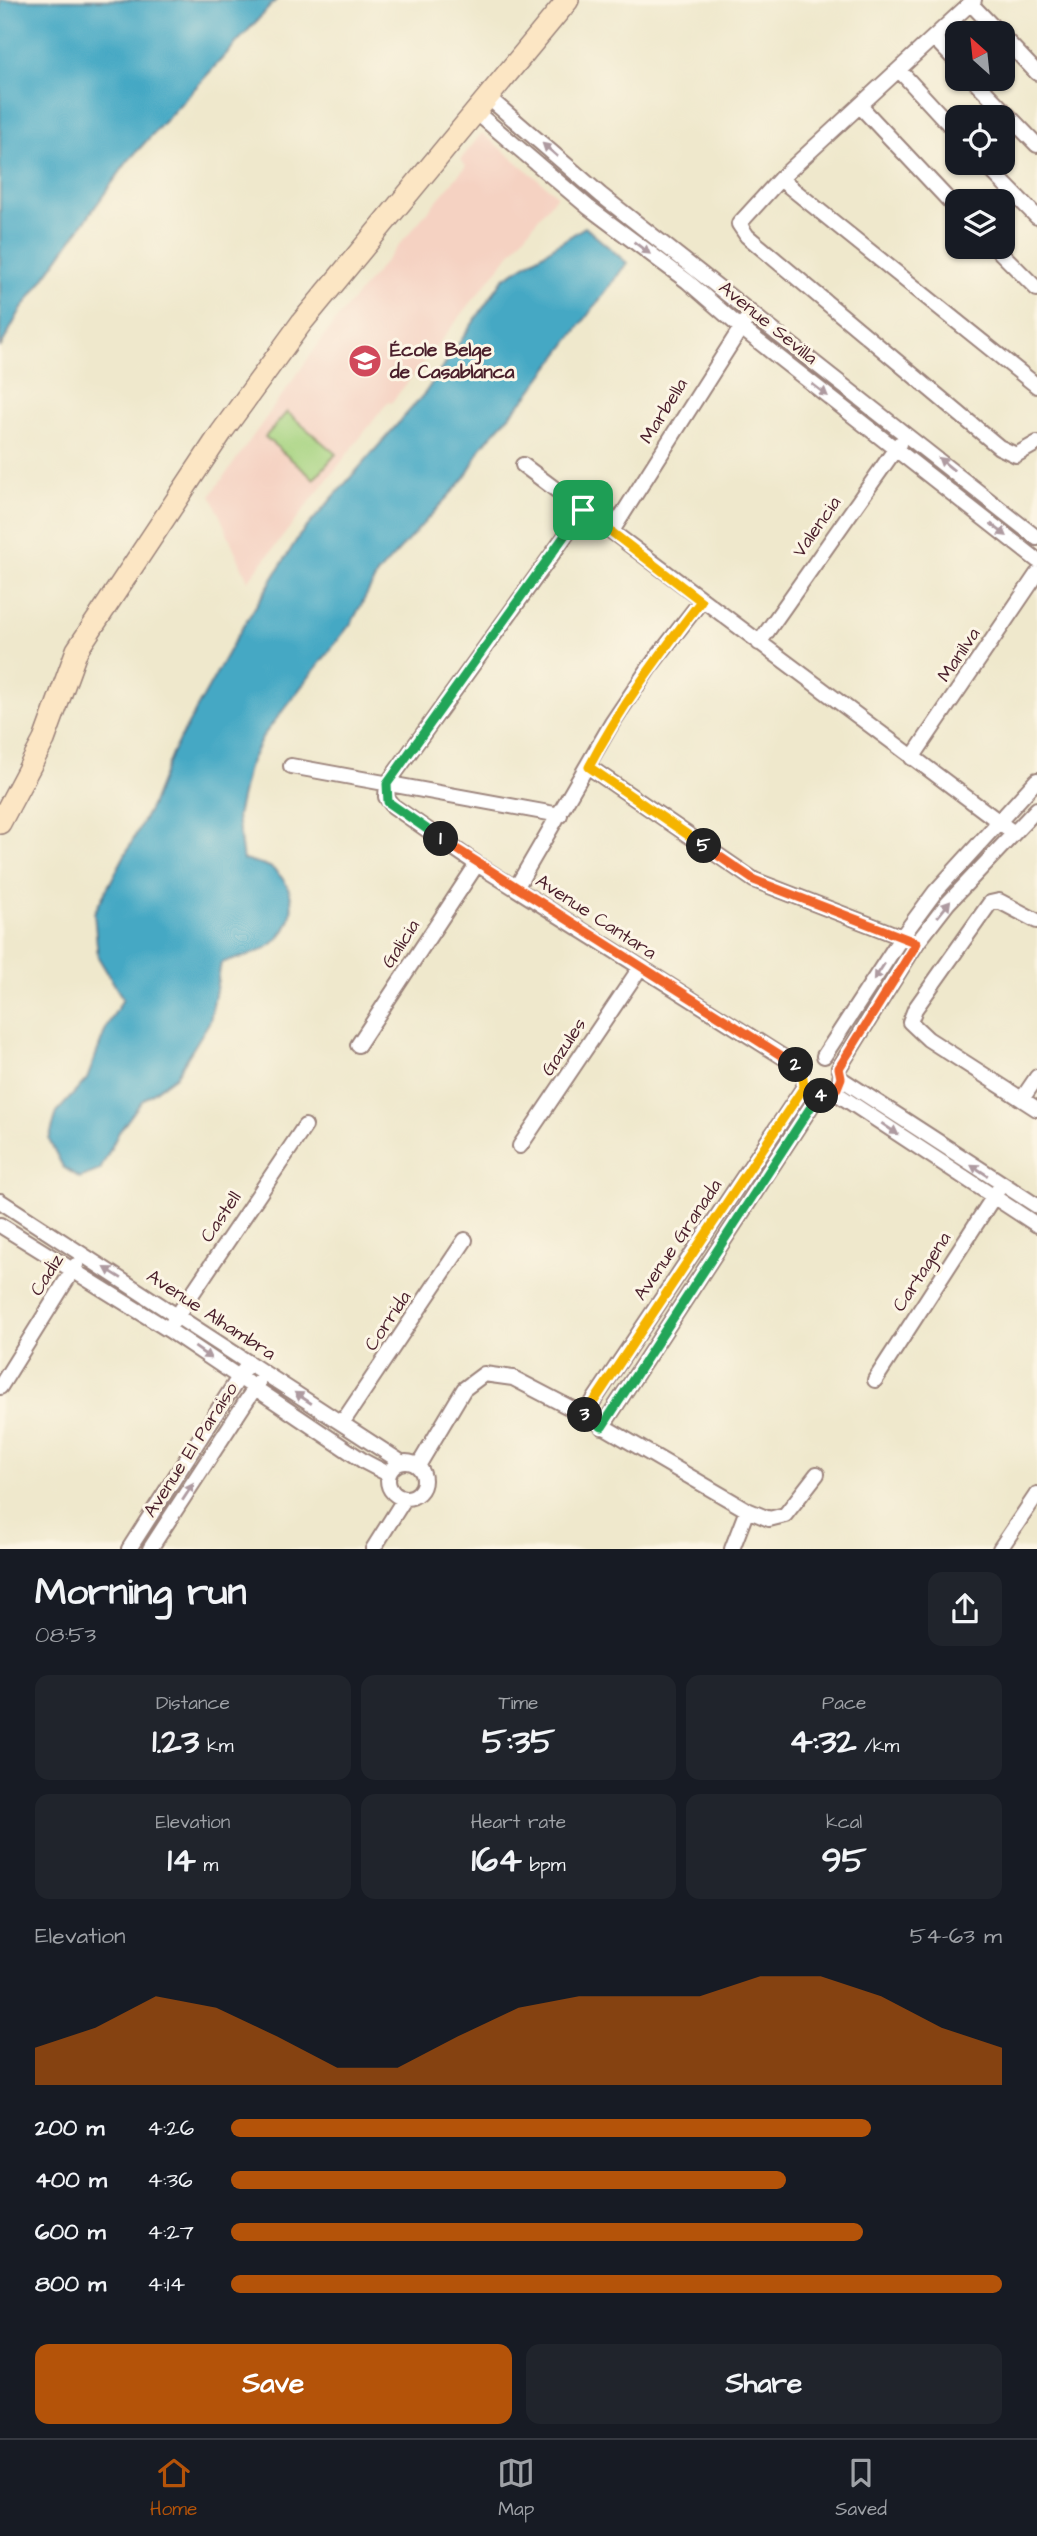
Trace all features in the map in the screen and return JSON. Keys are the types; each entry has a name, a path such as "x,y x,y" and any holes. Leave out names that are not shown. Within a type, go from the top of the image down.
{"street":[{"path":"0,823 44,740 77,650 221,433 302,322 568,0"},
{"path":"989,21 972,2 780,179 740,219 739,226 747,236 1008,454 1022,454 1037,443"},
{"path":"934,38 945,49"},
{"path":"1015,50 1037,73"},
{"path":"899,70 945,121"},
{"path":"985,91 1037,145"},
{"name":"Avenue Sevilla","path":"483,105 907,433 1037,538"},
{"name":"Avenue Sevilla","path":"483,105 588,207 687,281 740,327 1037,560"},
{"path":"860,106 945,196"},
{"path":"996,175 1037,217"},
{"path":"780,179 1037,386"},
{"path":"1007,259 1037,289"},
{"name":"Marbella","path":"612,531 740,327 752,314"},
{"name":"Valencia","path":"760,643 907,433"},
{"path":"523,465 1014,833"},
{"path":"387,784 583,510"},
{"name":"Manilva","path":"912,758 1037,574"},
{"path":"516,888 589,767 612,723 649,668 701,601"},
{"path":"291,766 559,815"},
{"path":"589,767 754,880 917,943"},
{"path":"1037,780 935,892 901,938 824,1056 811,1059 802,1069 804,1087 818,1096 838,1079 917,943 948,903 1037,808"},
{"name":"Avenue Cantara","path":"387,784 386,797 393,806 477,864 802,1069"},
{"name":"Galicia","path":"358,1045 477,864"},
{"path":"1037,921 999,901 990,902 915,1009 910,1022 928,1039 1037,1109"},
{"name":"Gazules","path":"520,1146 640,968"},
{"path":"824,1056 838,1079 993,1198 1037,1225"},
{"path":"1022,1099 1037,1077"},
{"path":"838,1079 1037,1206"},
{"name":"Avenue Granada","path":"584,1415 804,1087"},
{"name":"Avenue Granada","path":"602,1427 818,1096"},
{"name":"Castell","path":"169,1330 305,1126"},
{"name":"Cartagena","path":"875,1380 1001,1185"},
{"name":"Avenue Alhambra","path":"0,1201 178,1314 248,1364 401,1462"},
{"name":"Avenue Alhambra","path":"0,1225 169,1330 365,1462 388,1474"},
{"name":"Corrida","path":"342,1423 465,1240"},
{"name":"Cadiz","path":"0,1387 82,1255"},
{"name":"Avenue El Paraiso","path":"129,1549 248,1364"},
{"name":"Avenue El Paraiso","path":"150,1549 265,1373"},
{"path":"418,1466 464,1388 484,1374 513,1378 769,1520 785,1515 817,1474"},
{"path":"405,1498 390,1489 388,1474 401,1462 418,1466"},
{"path":"373,1549 405,1498 415,1495 423,1487 424,1478 418,1466"},
{"path":"1000,1549 1037,1494"},
{"path":"732,1549 747,1510"}],"shaded area":[{"name":"École Belge de Casablanca","path":"482,133 557,195 391,403 388,402 248,581 211,495 335,321 466,166 460,160"}],"green space":[{"path":"287,412 336,454 314,479 265,437"}],"water":[{"path":"0,0 276,0 128,161 19,313 0,348"},
{"path":"585,227 627,263 528,395 482,446 465,478 378,573 352,622 263,736 248,767 237,816 243,860 266,865 281,877 291,897 292,907 286,927 266,948 221,963 210,1021 176,1076 142,1101 119,1132 100,1170 80,1178 63,1167 49,1140 57,1112 87,1079 107,1026 123,999 98,957 94,913 151,806 172,753 236,638 299,536 425,393 503,279"}],"place":[{"name":"École Belge de Casablanca","path":"365,361"}],"route":[{"path":"583,510 701,601 649,668 612,723 589,767 754,880 917,943 839,1068 841,1078 837,1088 829,1094 818,1096 602,1427 584,1415 804,1087 801,1080 802,1069 477,864 393,806 386,797 387,784 583,510"}]}
